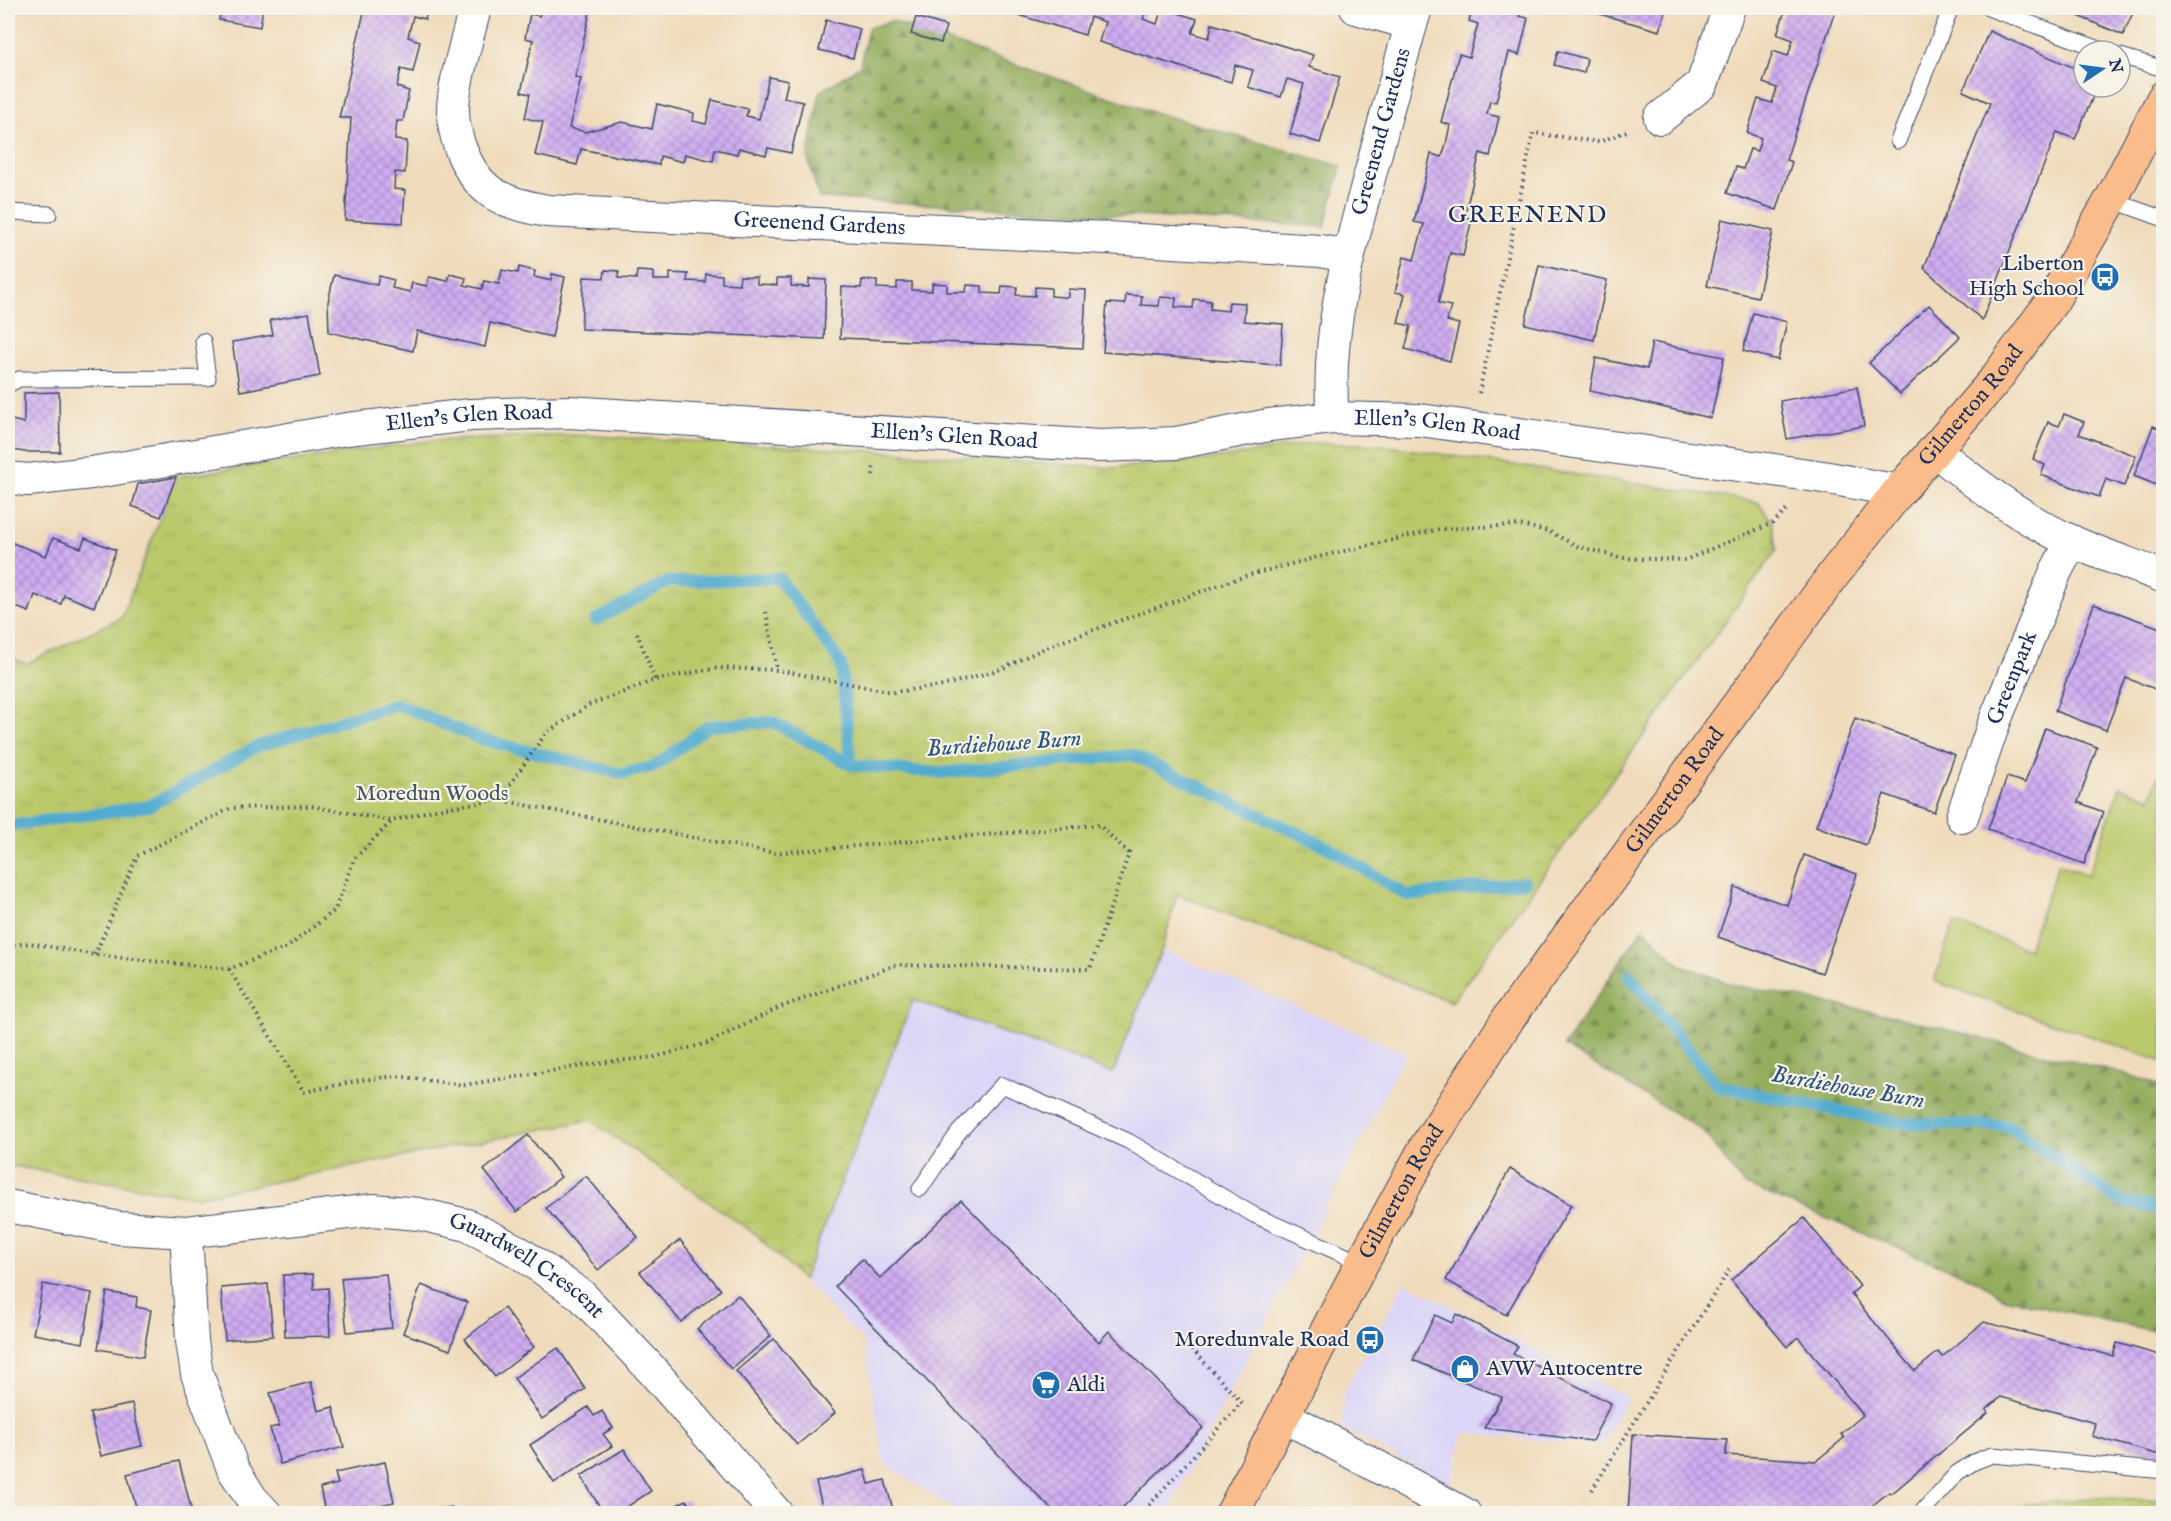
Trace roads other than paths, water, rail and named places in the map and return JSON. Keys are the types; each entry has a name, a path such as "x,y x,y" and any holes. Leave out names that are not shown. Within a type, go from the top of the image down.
{"main road":[{"name":"Gilmerton Road","path":"1232,1514 1362,1263 1427,1145 1508,1019 1834,574 1899,491 1995,380 2053,300 2112,200 2163,98"}],"street":[{"name":"Greenend Gardens","path":"475,8 453,99 456,138 472,174 491,192 518,205 547,211 1107,238 1320,251 1347,256"},
{"path":"1356,8 1414,16"},
{"path":"1660,118 1702,84 1729,8"},
{"name":"Greenend Gardens","path":"1333,418 1330,390 1331,354 1347,256 1414,16"},
{"name":"Ellen's Glen Road","path":"8,478 28,480 91,473 347,429 471,415 569,412 1100,447 1176,443 1269,425 1333,418 1420,420 1824,477 1899,491"},
{"path":"1935,450 1979,486 2022,515 2072,541 2163,577"},
{"name":"Greenpark","path":"1962,817 1994,723 2056,571 2072,541"},
{"name":"Guardwell Crescent","path":"8,1206 119,1228 186,1232 373,1210 419,1214 467,1225 517,1251 581,1295 652,1370 777,1514"},
{"path":"186,1232 192,1341 197,1374 233,1469 252,1499 266,1514"},
{"path":"1284,1416 1465,1514"}],"lane":[{"path":"1898,141 1951,8"},
{"path":"1988,8 2072,39"},
{"path":"2132,60 2163,69"},
{"path":"2112,200 2163,219"},
{"path":"8,212 49,214"},
{"path":"8,384 18,379 208,378 203,341"},
{"path":"920,1189 958,1133 1002,1085 1128,1141 1254,1215 1362,1263"},
{"path":"1920,1514 1957,1473 1974,1462 1992,1455 2163,1471"}],"waterway":[{"path":"596,620 668,582 779,578 841,664 851,765"},
{"name":"Burdiehouse Burn","path":"8,826 149,806 258,746 397,704 480,739 622,774 656,766 708,726 773,722 851,765 938,773 1133,755 1327,847 1408,896 1525,882"},
{"name":"Burdiehouse Burn","path":"1629,975 1718,1086 1898,1123 2008,1126 2120,1201 2164,1210"}],"place":[{"name":"Liberton High School","path":"2105,277"},
{"name":"Moredunvale Road","path":"1370,1340"},
{"name":"AVW Autocentre","path":"1465,1369"},
{"name":"Aldi","path":"1046,1385"}],"district":[{"name":"GREENEND","path":"1528,215"}],"park label":[{"name":"Moredun Woods","path":"432,794"}]}
